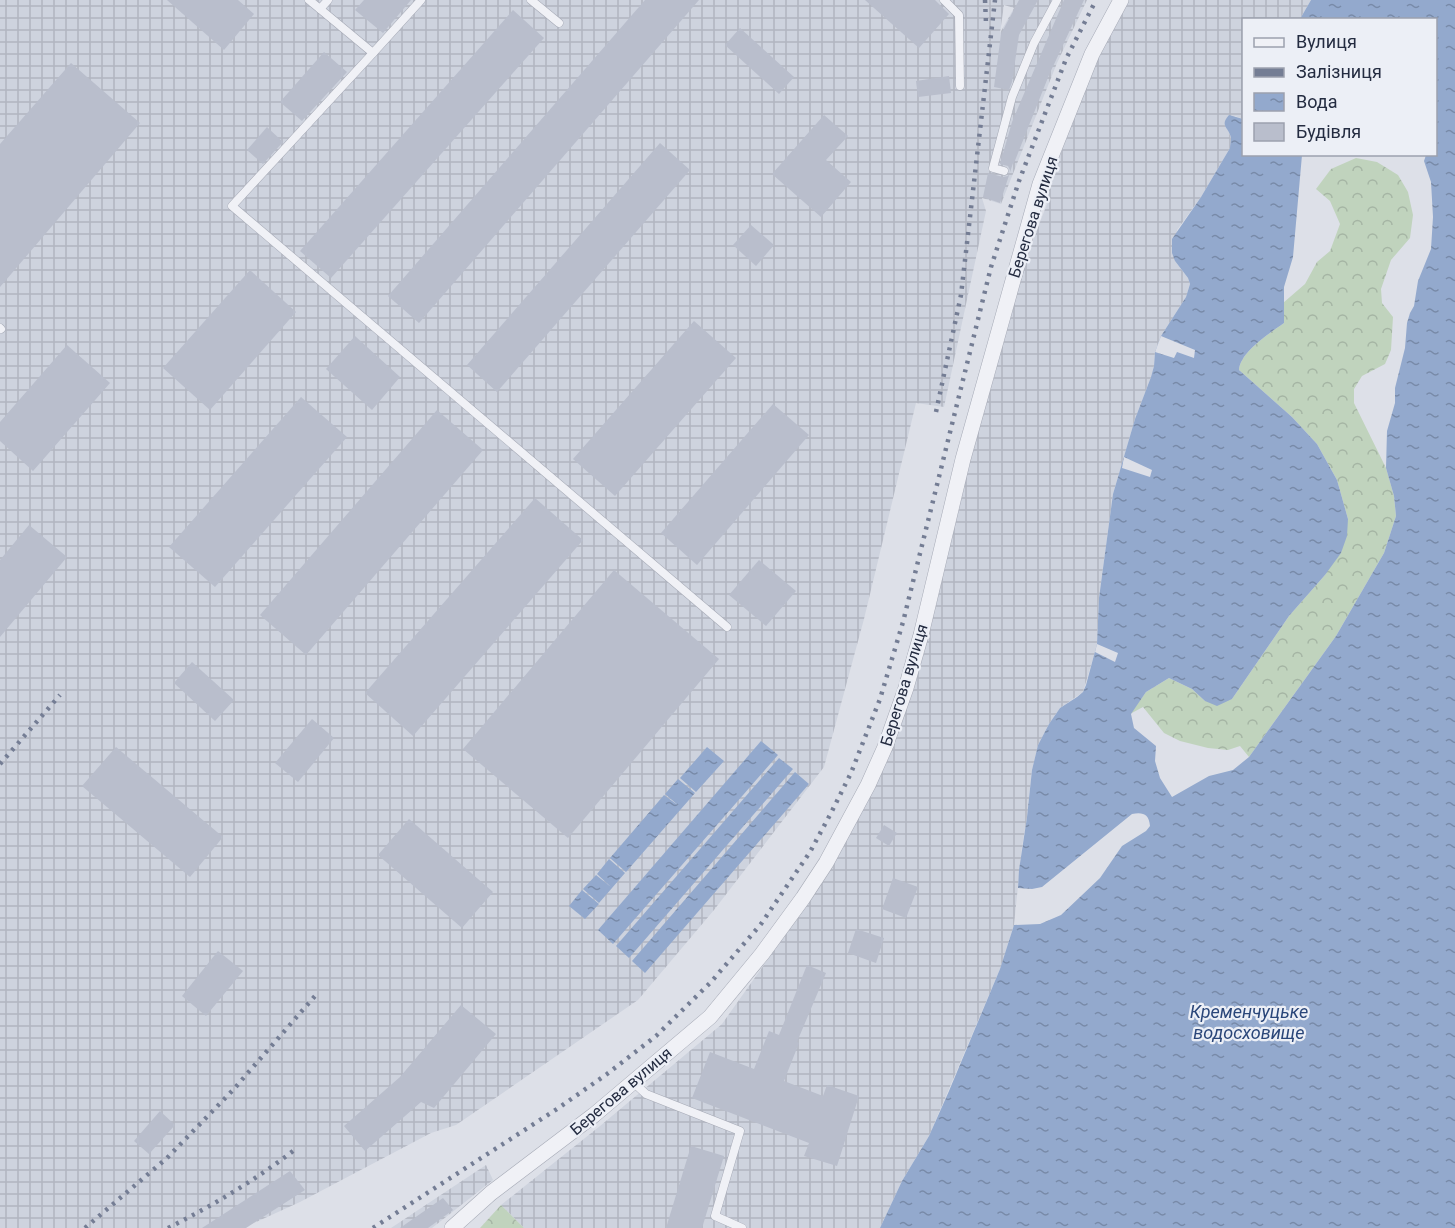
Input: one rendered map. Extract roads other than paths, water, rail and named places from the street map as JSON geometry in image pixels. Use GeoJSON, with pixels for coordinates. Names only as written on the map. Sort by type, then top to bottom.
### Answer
{"type":"FeatureCollection","features":[{"type":"Feature","properties":{"kind":"street","name":"Берегова вулиця"},"geometry":{"type":"LineString","coordinates":[[452,1228],[491,1193],[594,1115],[710,1017],[762,954],[826,863],[868,785],[885,747],[906,688],[963,459],[1040,184],[1092,54],[1121,0]]}},
{"type":"Feature","properties":{"kind":"lane"},"geometry":{"type":"LineString","coordinates":[[309,0],[373,53]]}},
{"type":"Feature","properties":{"kind":"lane"},"geometry":{"type":"LineString","coordinates":[[320,9],[328,0]]}},
{"type":"Feature","properties":{"kind":"lane"},"geometry":{"type":"LineString","coordinates":[[421,0],[232,206],[727,627]]}},
{"type":"Feature","properties":{"kind":"lane"},"geometry":{"type":"LineString","coordinates":[[531,0],[559,23]]}},
{"type":"Feature","properties":{"kind":"lane"},"geometry":{"type":"LineString","coordinates":[[944,0],[959,15],[960,86]]}},
{"type":"Feature","properties":{"kind":"lane"},"geometry":{"type":"LineString","coordinates":[[1004,171],[993,168],[1012,97],[1034,42],[1057,0]]}},
{"type":"Feature","properties":{"kind":"lane"},"geometry":{"type":"LineString","coordinates":[[633,1082],[646,1094],[740,1131],[715,1216],[742,1228]]}},
{"type":"Feature","properties":{"kind":"water","name":"Кременчуцьке водосховище"},"geometry":{"type":"Polygon","coordinates":[[[1311,0],[1455,0],[1455,1228],[880,1228],[902,1181],[929,1136],[949,1091],[1000,969],[1014,925],[1040,924],[1061,915],[1100,878],[1122,846],[1150,826],[1145,815],[1132,814],[1042,887],[1018,888],[1032,770],[1038,745],[1060,708],[1083,692],[1086,685],[1097,644],[1099,598],[1113,494],[1135,419],[1151,377],[1155,352],[1161,336],[1186,297],[1190,284],[1175,261],[1172,253],[1172,239],[1201,197],[1230,148],[1231,138],[1225,124],[1229,115],[1242,119],[1242,156],[1302,156],[1293,257],[1284,287],[1284,323],[1244,356],[1239,370],[1292,417],[1317,444],[1337,480],[1348,519],[1347,536],[1341,553],[1289,616],[1232,699],[1217,706],[1205,701],[1192,689],[1169,678],[1146,692],[1131,714],[1134,728],[1156,746],[1155,761],[1160,778],[1172,797],[1209,776],[1233,770],[1249,757],[1336,636],[1384,553],[1396,516],[1394,496],[1386,468],[1387,431],[1395,403],[1395,388],[1405,348],[1407,323],[1414,306],[1418,281],[1431,249],[1433,217],[1431,182],[1424,161],[1426,156],[1437,156],[1437,18],[1301,18],[1311,0]]]}},
{"type":"Feature","properties":{"kind":"water"},"geometry":{"type":"Polygon","coordinates":[[[761,741],[778,755],[613,944],[598,930],[761,741]]]}},
{"type":"Feature","properties":{"kind":"water"},"geometry":{"type":"Polygon","coordinates":[[[707,747],[724,761],[696,792],[680,778],[707,747]]]}},
{"type":"Feature","properties":{"kind":"water"},"geometry":{"type":"Polygon","coordinates":[[[779,758],[793,769],[629,958],[616,946],[779,758]]]}},
{"type":"Feature","properties":{"kind":"water"},"geometry":{"type":"Polygon","coordinates":[[[795,772],[809,784],[645,973],[632,961],[795,772]]]}},
{"type":"Feature","properties":{"kind":"water"},"geometry":{"type":"Polygon","coordinates":[[[678,779],[695,793],[626,872],[610,858],[664,795],[679,806],[665,794],[678,779]]]}},
{"type":"Feature","properties":{"kind":"water"},"geometry":{"type":"Polygon","coordinates":[[[609,859],[625,873],[599,903],[583,889],[596,875],[611,887],[597,874],[609,859]]]}},
{"type":"Feature","properties":{"kind":"water"},"geometry":{"type":"Polygon","coordinates":[[[582,890],[599,904],[585,919],[569,906],[582,890]]]}},
{"type":"Feature","properties":{"kind":"railway"},"geometry":{"type":"LineString","coordinates":[[985,0],[986,23]]}},
{"type":"Feature","properties":{"kind":"railway"},"geometry":{"type":"LineString","coordinates":[[936,412],[961,295],[995,0]]}},
{"type":"Feature","properties":{"kind":"railway"},"geometry":{"type":"LineString","coordinates":[[373,1228],[557,1109],[656,1036],[711,982],[761,924],[810,852],[851,773],[880,699],[903,622],[991,267],[1019,181],[1066,59],[1096,0]]}},
{"type":"Feature","properties":{"kind":"railway"},"geometry":{"type":"LineString","coordinates":[[0,764],[60,695]]}},
{"type":"Feature","properties":{"kind":"railway"},"geometry":{"type":"LineString","coordinates":[[85,1228],[167,1158],[233,1090],[315,996]]}},
{"type":"Feature","properties":{"kind":"railway"},"geometry":{"type":"LineString","coordinates":[[168,1228],[235,1191],[297,1148]]}}]}
